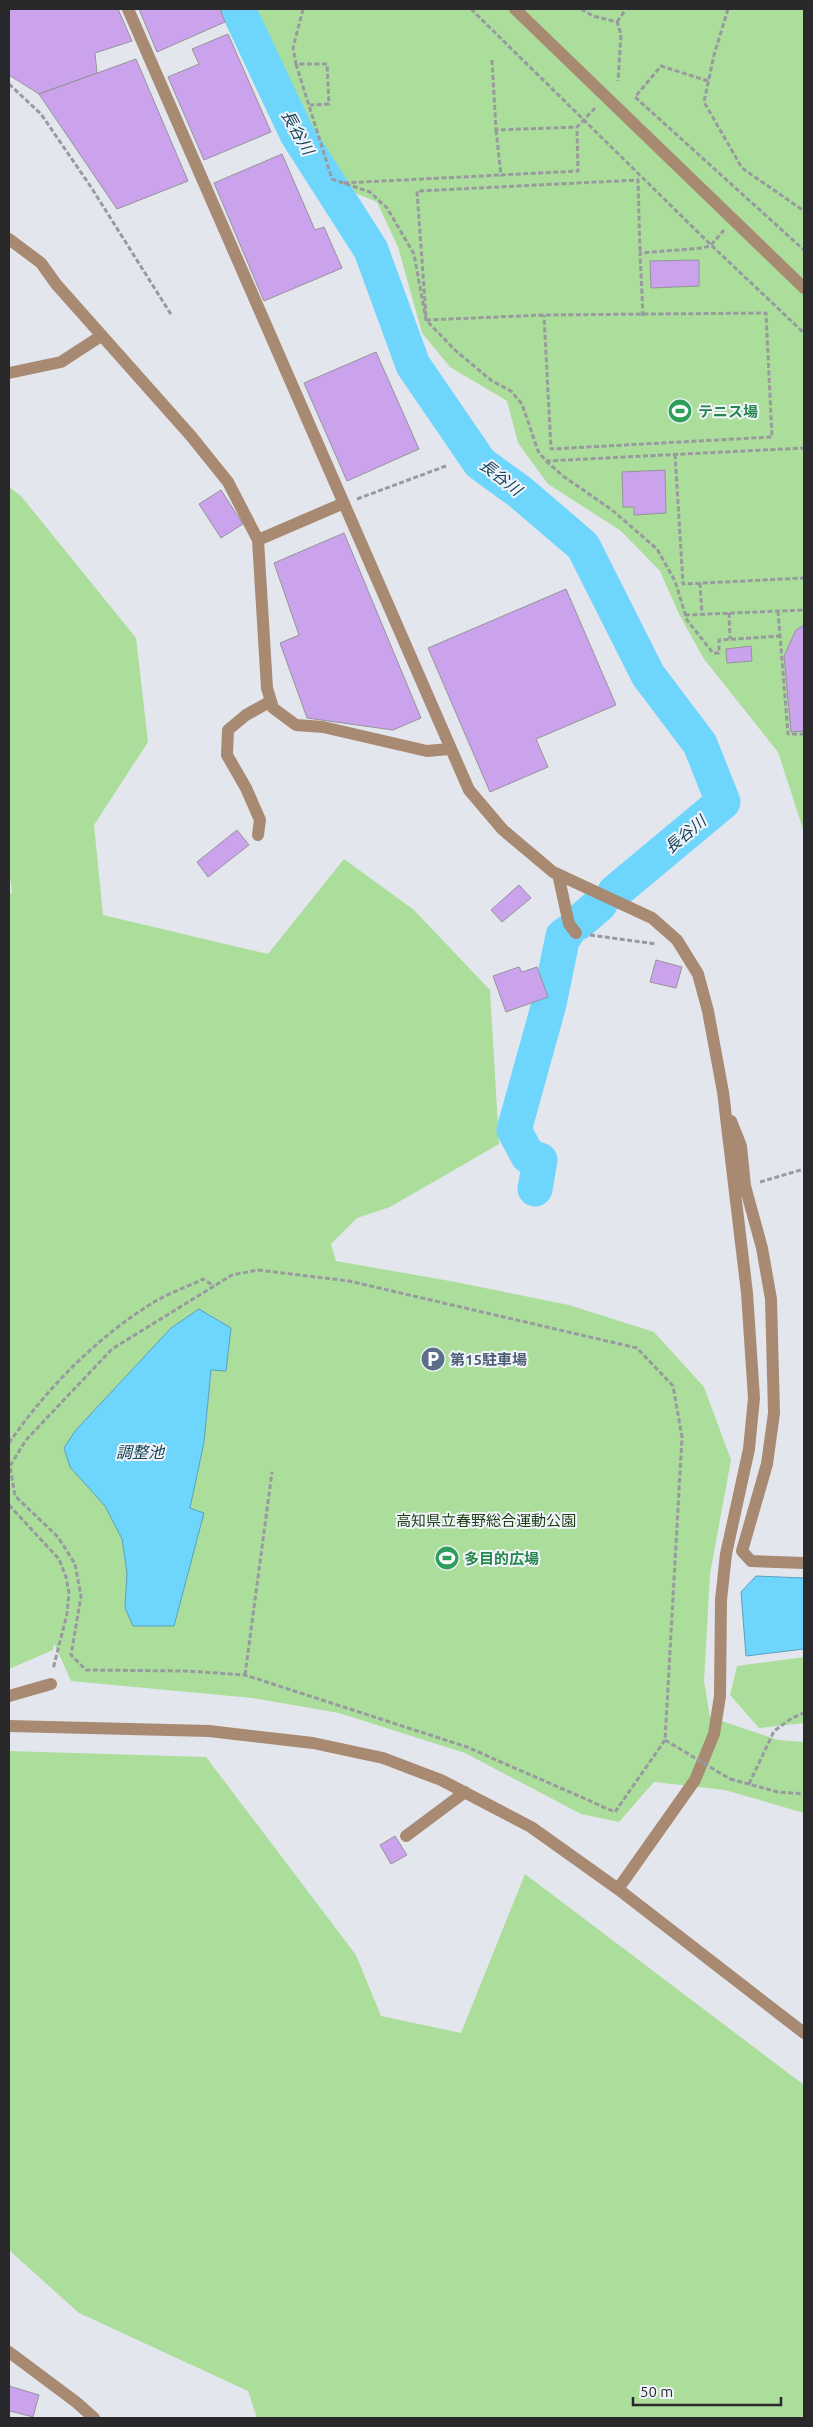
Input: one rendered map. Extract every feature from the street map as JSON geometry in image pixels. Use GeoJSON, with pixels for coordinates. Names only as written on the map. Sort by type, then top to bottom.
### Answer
{"type":"FeatureCollection","features":[{"type":"Feature","properties":{"kind":"street"},"geometry":{"type":"LineString","coordinates":[[128,9],[344,503],[449,749],[469,790],[503,830],[558,874],[652,918],[677,940],[698,974],[706,1002],[725,1105],[747,1293],[754,1398],[749,1449],[726,1554],[721,1600],[720,1696],[714,1734],[695,1780],[618,1889]]}},
{"type":"Feature","properties":{"kind":"street"},"geometry":{"type":"LineString","coordinates":[[515,9],[606,98],[734,218],[804,288]]}},
{"type":"Feature","properties":{"kind":"street"},"geometry":{"type":"LineString","coordinates":[[9,239],[41,263],[56,284],[101,336],[192,436],[228,482],[258,540],[267,688],[273,708],[296,725],[323,727],[427,751],[449,749]]}},
{"type":"Feature","properties":{"kind":"street"},"geometry":{"type":"LineString","coordinates":[[9,373],[61,362],[101,336]]}},
{"type":"Feature","properties":{"kind":"street"},"geometry":{"type":"LineString","coordinates":[[258,540],[344,503]]}},
{"type":"Feature","properties":{"kind":"street"},"geometry":{"type":"LineString","coordinates":[[258,835],[260,820],[246,788],[227,755],[228,730],[246,715],[271,701]]}},
{"type":"Feature","properties":{"kind":"street"},"geometry":{"type":"LineString","coordinates":[[558,874],[569,924],[576,933]]}},
{"type":"Feature","properties":{"kind":"street"},"geometry":{"type":"LineString","coordinates":[[725,1105],[741,1146],[745,1186],[762,1248],[771,1298],[774,1413],[767,1464],[742,1551],[751,1561],[804,1563]]}},
{"type":"Feature","properties":{"kind":"street"},"geometry":{"type":"LineString","coordinates":[[9,1696],[51,1684]]}},
{"type":"Feature","properties":{"kind":"street"},"geometry":{"type":"LineString","coordinates":[[9,1726],[209,1731],[313,1743],[382,1758],[442,1780],[531,1827],[618,1889],[804,2033]]}},
{"type":"Feature","properties":{"kind":"street"},"geometry":{"type":"LineString","coordinates":[[406,1836],[465,1792]]}},
{"type":"Feature","properties":{"kind":"street"},"geometry":{"type":"LineString","coordinates":[[9,2352],[76,2402],[94,2418]]}},
{"type":"Feature","properties":{"kind":"path"},"geometry":{"type":"LineString","coordinates":[[304,9],[294,48],[296,64],[332,179],[370,192],[392,215],[414,254],[426,320],[456,351],[492,381],[511,391],[522,404],[538,451],[546,461],[563,476],[612,510],[657,549],[675,581],[687,620],[713,653],[719,653],[719,640],[780,636]]}},
{"type":"Feature","properties":{"kind":"path"},"geometry":{"type":"LineString","coordinates":[[471,9],[711,245],[804,333]]}},
{"type":"Feature","properties":{"kind":"path"},"geometry":{"type":"LineString","coordinates":[[581,9],[593,16],[617,22]]}},
{"type":"Feature","properties":{"kind":"path"},"geometry":{"type":"LineString","coordinates":[[617,22],[626,9]]}},
{"type":"Feature","properties":{"kind":"path"},"geometry":{"type":"LineString","coordinates":[[728,9],[714,55],[704,102],[742,168],[804,211]]}},
{"type":"Feature","properties":{"kind":"path"},"geometry":{"type":"LineString","coordinates":[[617,22],[621,34],[618,81]]}},
{"type":"Feature","properties":{"kind":"path"},"geometry":{"type":"LineString","coordinates":[[492,60],[501,175]]}},
{"type":"Feature","properties":{"kind":"path"},"geometry":{"type":"LineString","coordinates":[[296,64],[327,64],[329,104],[310,106]]}},
{"type":"Feature","properties":{"kind":"path"},"geometry":{"type":"LineString","coordinates":[[708,81],[661,66],[635,97],[804,250]]}},
{"type":"Feature","properties":{"kind":"path"},"geometry":{"type":"LineString","coordinates":[[9,84],[41,114],[91,187],[172,316]]}},
{"type":"Feature","properties":{"kind":"path"},"geometry":{"type":"LineString","coordinates":[[341,183],[578,171],[577,127],[606,98]]}},
{"type":"Feature","properties":{"kind":"path"},"geometry":{"type":"LineString","coordinates":[[496,130],[577,127]]}},
{"type":"Feature","properties":{"kind":"path"},"geometry":{"type":"LineString","coordinates":[[426,320],[417,191],[638,180],[643,316]]}},
{"type":"Feature","properties":{"kind":"path"},"geometry":{"type":"LineString","coordinates":[[640,253],[703,248],[711,245],[734,218]]}},
{"type":"Feature","properties":{"kind":"path"},"geometry":{"type":"LineString","coordinates":[[426,320],[544,315],[643,316],[766,313],[772,437],[551,449],[544,315]]}},
{"type":"Feature","properties":{"kind":"path"},"geometry":{"type":"LineString","coordinates":[[546,461],[804,448]]}},
{"type":"Feature","properties":{"kind":"path"},"geometry":{"type":"LineString","coordinates":[[675,454],[683,584],[804,578]]}},
{"type":"Feature","properties":{"kind":"path"},"geometry":{"type":"LineString","coordinates":[[344,503],[446,466]]}},
{"type":"Feature","properties":{"kind":"path"},"geometry":{"type":"LineString","coordinates":[[700,583],[702,615]]}},
{"type":"Feature","properties":{"kind":"path"},"geometry":{"type":"LineString","coordinates":[[685,615],[804,610]]}},
{"type":"Feature","properties":{"kind":"path"},"geometry":{"type":"LineString","coordinates":[[778,611],[788,734],[804,734]]}},
{"type":"Feature","properties":{"kind":"path"},"geometry":{"type":"LineString","coordinates":[[729,613],[730,639]]}},
{"type":"Feature","properties":{"kind":"path"},"geometry":{"type":"LineString","coordinates":[[576,933],[682,947]]}},
{"type":"Feature","properties":{"kind":"path"},"geometry":{"type":"LineString","coordinates":[[745,1186],[804,1168]]}},
{"type":"Feature","properties":{"kind":"path"},"geometry":{"type":"LineString","coordinates":[[258,1270],[349,1281],[637,1348],[673,1386],[682,1437],[665,1740],[615,1812],[467,1747],[245,1675],[187,1671],[86,1670],[71,1655],[80,1596],[75,1564],[58,1537],[15,1496],[10,1466],[26,1440],[112,1349],[215,1286],[232,1275],[258,1270]]}},
{"type":"Feature","properties":{"kind":"path"},"geometry":{"type":"LineString","coordinates":[[9,1443],[24,1421],[59,1382],[105,1337],[155,1302],[203,1279],[215,1286]]}},
{"type":"Feature","properties":{"kind":"path"},"geometry":{"type":"LineString","coordinates":[[245,1675],[272,1472]]}},
{"type":"Feature","properties":{"kind":"path"},"geometry":{"type":"LineString","coordinates":[[9,1505],[51,1548],[59,1559],[66,1577],[69,1593],[67,1614],[53,1664],[51,1684]]}},
{"type":"Feature","properties":{"kind":"path"},"geometry":{"type":"LineString","coordinates":[[749,1784],[774,1731],[792,1718],[804,1713]]}},
{"type":"Feature","properties":{"kind":"path"},"geometry":{"type":"LineString","coordinates":[[665,1740],[730,1779],[778,1792],[804,1794]]}},
{"type":"Feature","properties":{"kind":"green space"},"geometry":{"type":"Polygon","coordinates":[[[250,9],[804,9],[804,832],[778,752],[704,659],[679,614],[660,571],[621,531],[548,484],[518,443],[507,401],[450,367],[422,333],[398,247],[377,202],[329,182],[250,9]]]}},
{"type":"Feature","properties":{"kind":"green space","name":"高知県立春野総合運動公園"},"geometry":{"type":"Polygon","coordinates":[[[9,487],[21,496],[136,638],[148,742],[94,825],[103,915],[268,954],[344,859],[414,910],[490,990],[499,1144],[390,1207],[357,1218],[331,1244],[336,1261],[450,1281],[569,1305],[654,1332],[704,1387],[731,1460],[710,1574],[704,1681],[710,1717],[778,1740],[804,1742],[804,1813],[725,1790],[654,1782],[619,1822],[581,1814],[465,1753],[339,1713],[252,1698],[71,1681],[54,1643],[53,1650],[9,1669],[9,895],[12,892],[9,870],[9,487]]]}},
{"type":"Feature","properties":{"kind":"green space"},"geometry":{"type":"Polygon","coordinates":[[[804,1657],[804,1723],[759,1728],[730,1695],[737,1666],[804,1657]]]}},
{"type":"Feature","properties":{"kind":"green space"},"geometry":{"type":"Polygon","coordinates":[[[9,1751],[206,1757],[356,1955],[381,2016],[461,2033],[525,1874],[804,2085],[804,2418],[257,2418],[248,2391],[79,2313],[9,2250],[9,1751]]]}},
{"type":"Feature","properties":{"kind":"water","name":"調整池"},"geometry":{"type":"Polygon","coordinates":[[[199,1309],[231,1328],[226,1371],[211,1370],[204,1442],[190,1508],[204,1513],[174,1626],[133,1626],[125,1608],[127,1573],[122,1539],[105,1506],[70,1467],[64,1448],[75,1431],[171,1328],[199,1309]]]}},
{"type":"Feature","properties":{"kind":"water"},"geometry":{"type":"Polygon","coordinates":[[[756,1576],[804,1578],[804,1649],[746,1656],[741,1592],[756,1576]]]}},
{"type":"Feature","properties":{"kind":"building"},"geometry":{"type":"Polygon","coordinates":[[[9,9],[118,9],[132,41],[95,53],[97,73],[39,94],[9,75],[9,9]]]}},
{"type":"Feature","properties":{"kind":"building"},"geometry":{"type":"Polygon","coordinates":[[[139,9],[220,9],[225,22],[157,52],[139,9]]]}},
{"type":"Feature","properties":{"kind":"building"},"geometry":{"type":"Polygon","coordinates":[[[228,34],[271,132],[204,160],[168,77],[199,64],[192,49],[228,34]]]}},
{"type":"Feature","properties":{"kind":"building"},"geometry":{"type":"Polygon","coordinates":[[[136,59],[188,181],[117,209],[39,94],[136,59]]]}},
{"type":"Feature","properties":{"kind":"building"},"geometry":{"type":"Polygon","coordinates":[[[282,154],[315,230],[324,227],[342,268],[264,301],[214,183],[282,154]]]}},
{"type":"Feature","properties":{"kind":"building"},"geometry":{"type":"Polygon","coordinates":[[[699,260],[699,286],[651,288],[650,261],[699,260]]]}},
{"type":"Feature","properties":{"kind":"building"},"geometry":{"type":"Polygon","coordinates":[[[376,352],[419,449],[347,481],[304,383],[376,352]]]}},
{"type":"Feature","properties":{"kind":"building"},"geometry":{"type":"Polygon","coordinates":[[[665,470],[666,513],[634,515],[634,507],[623,507],[622,472],[665,470]]]}},
{"type":"Feature","properties":{"kind":"building"},"geometry":{"type":"Polygon","coordinates":[[[221,490],[243,524],[221,538],[199,504],[221,490]]]}},
{"type":"Feature","properties":{"kind":"building"},"geometry":{"type":"Polygon","coordinates":[[[344,533],[421,718],[393,730],[307,718],[280,643],[299,635],[274,563],[344,533]]]}},
{"type":"Feature","properties":{"kind":"building"},"geometry":{"type":"Polygon","coordinates":[[[566,589],[616,705],[536,739],[548,767],[490,792],[428,648],[566,589]]]}},
{"type":"Feature","properties":{"kind":"building"},"geometry":{"type":"Polygon","coordinates":[[[804,625],[804,731],[791,732],[784,656],[796,630],[804,625]]]}},
{"type":"Feature","properties":{"kind":"building"},"geometry":{"type":"Polygon","coordinates":[[[751,646],[752,661],[727,663],[726,649],[751,646]]]}},
{"type":"Feature","properties":{"kind":"building"},"geometry":{"type":"Polygon","coordinates":[[[237,830],[249,845],[208,877],[197,862],[237,830]]]}},
{"type":"Feature","properties":{"kind":"building"},"geometry":{"type":"Polygon","coordinates":[[[519,885],[531,898],[502,922],[491,910],[519,885]]]}},
{"type":"Feature","properties":{"kind":"building"},"geometry":{"type":"Polygon","coordinates":[[[656,960],[682,967],[676,988],[650,982],[656,960]]]}},
{"type":"Feature","properties":{"kind":"building"},"geometry":{"type":"Polygon","coordinates":[[[519,967],[522,972],[537,967],[548,997],[506,1012],[493,976],[519,967]]]}},
{"type":"Feature","properties":{"kind":"building"},"geometry":{"type":"Polygon","coordinates":[[[395,1836],[407,1855],[391,1864],[380,1845],[395,1836]]]}},
{"type":"Feature","properties":{"kind":"building"},"geometry":{"type":"Polygon","coordinates":[[[9,2386],[39,2395],[33,2417],[10,2411],[9,2417],[9,2386]]]}},
{"type":"Feature","properties":{"kind":"waterway","name":"長谷川"},"geometry":{"type":"LineString","coordinates":[[238,9],[297,134],[371,250],[413,365],[480,463],[520,492],[583,546],[648,675],[700,744],[723,802],[615,892]]}},
{"type":"Feature","properties":{"kind":"waterway","name":"長谷川"},"geometry":{"type":"LineString","coordinates":[[578,923],[600,904]]}},
{"type":"Feature","properties":{"kind":"waterway","name":"長谷川"},"geometry":{"type":"LineString","coordinates":[[535,1189],[540,1160],[528,1156],[514,1130],[549,1004],[563,936],[567,933]]}},
{"type":"Feature","properties":{"kind":"place","name":"テニス場"},"geometry":{"type":"Point","coordinates":[680,411]}},
{"type":"Feature","properties":{"kind":"place","name":"第15駐車場"},"geometry":{"type":"Point","coordinates":[433,1359]}},
{"type":"Feature","properties":{"kind":"place","name":"多目的広場"},"geometry":{"type":"Point","coordinates":[447,1558]}}]}
